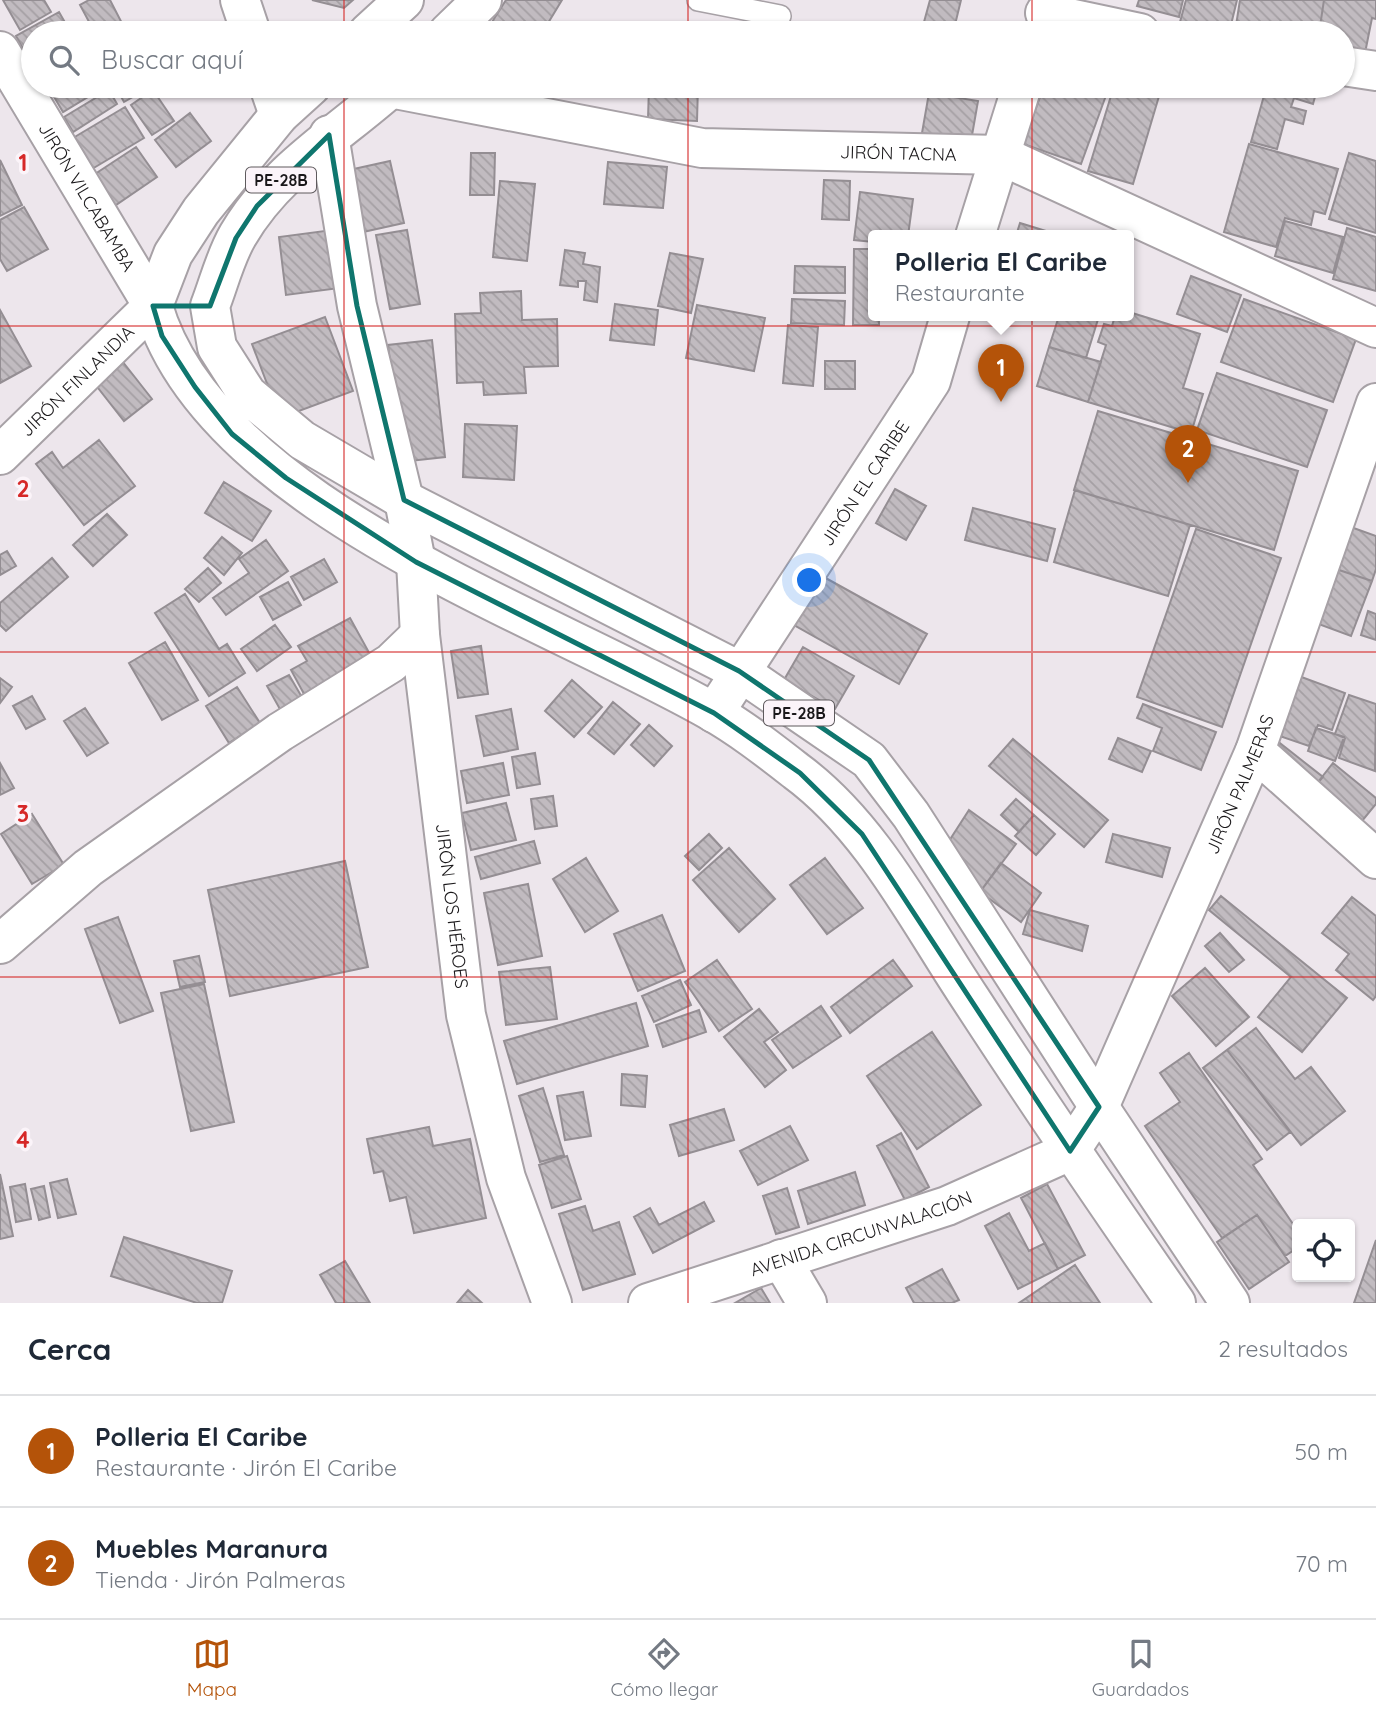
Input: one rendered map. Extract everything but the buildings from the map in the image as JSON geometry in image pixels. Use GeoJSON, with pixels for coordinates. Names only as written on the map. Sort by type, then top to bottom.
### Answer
{"type":"FeatureCollection","features":[{"type":"Feature","properties":{"kind":"main road"},"geometry":{"type":"LineString","coordinates":[[240,0],[247,21]]}},
{"type":"Feature","properties":{"kind":"main road"},"geometry":{"type":"LineString","coordinates":[[381,21],[404,0]]}},
{"type":"Feature","properties":{"kind":"main road"},"geometry":{"type":"LineString","coordinates":[[460,21],[482,0]]}},
{"type":"Feature","properties":{"kind":"main road"},"geometry":{"type":"LineString","coordinates":[[1044,15],[1076,21]]}},
{"type":"Feature","properties":{"kind":"main road","name":"JIRÓN VILCABAMBA"},"geometry":{"type":"LineString","coordinates":[[0,51],[21,86]]}},
{"type":"Feature","properties":{"kind":"main road"},"geometry":{"type":"LineString","coordinates":[[1355,68],[1376,71]]}},
{"type":"Feature","properties":{"kind":"main road","name":"JIRÓN VILCABAMBA"},"geometry":{"type":"LineString","coordinates":[[28,98],[153,306]]}},
{"type":"Feature","properties":{"kind":"main road","name":"PE-28B"},"geometry":{"type":"LineString","coordinates":[[377,98],[329,135],[257,206],[236,238],[210,306],[218,347],[247,394],[302,440],[404,500],[739,671],[869,760],[911,815],[1099,1107],[1230,1303]]}},
{"type":"Feature","properties":{"kind":"main road","name":"JIRÓN TACNA"},"geometry":{"type":"LineString","coordinates":[[447,98],[702,148],[999,155],[1376,328]]}},
{"type":"Feature","properties":{"kind":"main road"},"geometry":{"type":"LineString","coordinates":[[977,230],[1018,98]]}},
{"type":"Feature","properties":{"kind":"main road","name":"PE-28B"},"geometry":{"type":"LineString","coordinates":[[274,100],[173,254],[153,306],[162,336],[195,387],[232,434],[286,478],[416,562],[714,713],[800,773],[862,834],[1070,1151],[1176,1303]]}},
{"type":"Feature","properties":{"kind":"main road","name":"JIRÓN LOS HÉROES"},"geometry":{"type":"LineString","coordinates":[[329,135],[357,306],[404,500],[416,562],[420,635],[466,1015],[506,1178],[552,1303]]}},
{"type":"Feature","properties":{"kind":"main road"},"geometry":{"type":"LineString","coordinates":[[153,306],[210,306]]}},
{"type":"Feature","properties":{"kind":"main road","name":"JIRÓN FINLANDIA"},"geometry":{"type":"LineString","coordinates":[[0,455],[153,306]]}},
{"type":"Feature","properties":{"kind":"main road","name":"JIRÓN EL CARIBE"},"geometry":{"type":"LineString","coordinates":[[714,713],[930,381],[948,321]]}},
{"type":"Feature","properties":{"kind":"main road","name":"JIRÓN PALMERAS"},"geometry":{"type":"LineString","coordinates":[[1070,1151],[1099,1107],[1255,751],[1376,402]]}},
{"type":"Feature","properties":{"kind":"main road"},"geometry":{"type":"LineString","coordinates":[[0,944],[88,868],[280,732],[391,663],[420,635]]}},
{"type":"Feature","properties":{"kind":"main road"},"geometry":{"type":"LineString","coordinates":[[1255,751],[1376,859]]}},
{"type":"Feature","properties":{"kind":"main road","name":"AVENIDA CIRCUNVALACIÓN"},"geometry":{"type":"LineString","coordinates":[[648,1303],[947,1206],[1070,1151]]}},
{"type":"Feature","properties":{"kind":"main road"},"geometry":{"type":"LineString","coordinates":[[782,1259],[807,1303]]}},
{"type":"Feature","properties":{"kind":"lane"},"geometry":{"type":"LineString","coordinates":[[698,0],[780,16]]}},
{"type":"Feature","properties":{"kind":"highlighted area"},"geometry":{"type":"Polygon","coordinates":[[[329,135],[357,306],[404,500],[739,671],[869,760],[1099,1107],[1070,1151],[862,834],[800,773],[714,713],[416,562],[286,478],[232,434],[195,387],[162,336],[153,306],[210,306],[236,238],[257,206],[329,135]]]}},
{"type":"Feature","properties":{"kind":"place","name":"Polleria El Caribe"},"geometry":{"type":"Point","coordinates":[1001,402]}},
{"type":"Feature","properties":{"kind":"place","name":"Muebles Maranura"},"geometry":{"type":"Point","coordinates":[1188,483]}}]}
